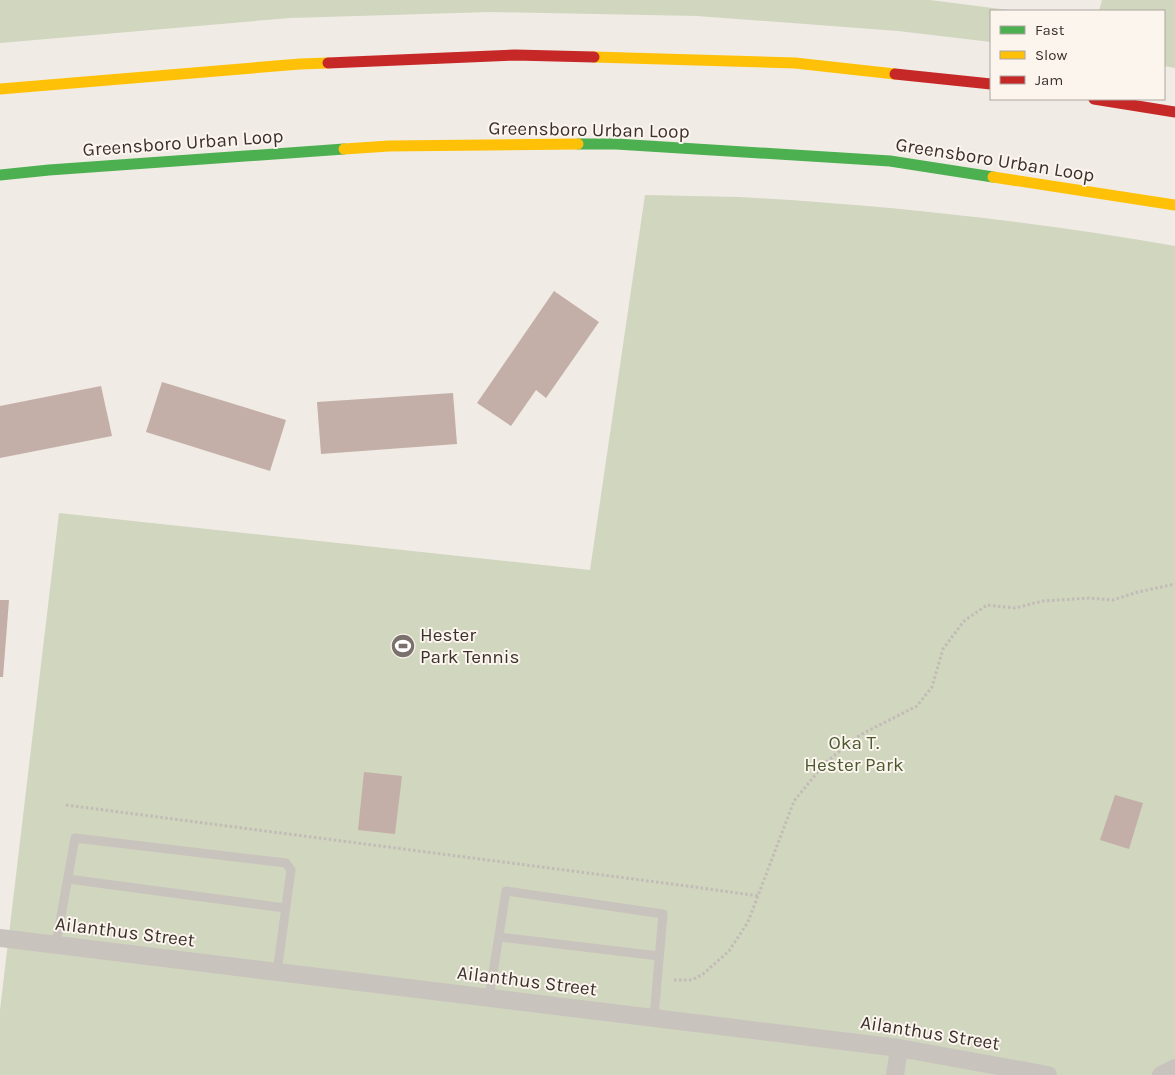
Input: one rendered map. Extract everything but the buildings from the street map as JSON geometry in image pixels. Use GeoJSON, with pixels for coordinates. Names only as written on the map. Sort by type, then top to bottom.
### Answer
{"type":"FeatureCollection","features":[{"type":"Feature","properties":{"kind":"highway"},"geometry":{"type":"LineString","coordinates":[[0,89],[300,64],[515,55],[795,63],[990,84]]}},
{"type":"Feature","properties":{"kind":"highway"},"geometry":{"type":"LineString","coordinates":[[1100,100],[1175,112]]}},
{"type":"Feature","properties":{"kind":"highway","name":"Greensboro Urban Loop"},"geometry":{"type":"LineString","coordinates":[[0,175],[58,169],[390,146],[616,144],[890,161],[1175,206]]}},
{"type":"Feature","properties":{"kind":"street","name":"Ailanthus Street"},"geometry":{"type":"LineString","coordinates":[[0,938],[900,1048],[1048,1075]]}},
{"type":"Feature","properties":{"kind":"street"},"geometry":{"type":"LineString","coordinates":[[895,1075],[900,1048]]}},
{"type":"Feature","properties":{"kind":"street"},"geometry":{"type":"LineString","coordinates":[[1161,1075],[1175,1068]]}},
{"type":"Feature","properties":{"kind":"lane"},"geometry":{"type":"LineString","coordinates":[[56,944],[75,838],[286,863],[291,870],[277,972]]}},
{"type":"Feature","properties":{"kind":"lane"},"geometry":{"type":"LineString","coordinates":[[68,879],[286,908]]}},
{"type":"Feature","properties":{"kind":"lane"},"geometry":{"type":"LineString","coordinates":[[489,998],[506,891],[663,914],[654,1018]]}},
{"type":"Feature","properties":{"kind":"lane"},"geometry":{"type":"LineString","coordinates":[[499,937],[659,956]]}},
{"type":"Feature","properties":{"kind":"path"},"geometry":{"type":"LineString","coordinates":[[674,980],[692,980],[703,974],[729,951],[748,922],[794,800],[825,763],[860,735],[917,706],[932,687],[943,649],[964,621],[987,605],[1015,608],[1043,601],[1089,598],[1113,600],[1175,584]]}},
{"type":"Feature","properties":{"kind":"path"},"geometry":{"type":"LineString","coordinates":[[66,805],[759,896]]}},
{"type":"Feature","properties":{"kind":"green space"},"geometry":{"type":"Polygon","coordinates":[[[0,0],[930,0],[1008,10],[990,10],[990,42],[898,31],[697,16],[490,12],[290,18],[0,43],[0,0]]]}},
{"type":"Feature","properties":{"kind":"green space"},"geometry":{"type":"Polygon","coordinates":[[[1102,0],[1175,0],[1175,68],[1165,66],[1165,10],[1099,10],[1102,0]]]}},
{"type":"Feature","properties":{"kind":"green space","name":"Oka T. Hester Park"},"geometry":{"type":"Polygon","coordinates":[[[645,195],[739,197],[903,209],[1067,229],[1175,246],[1175,1075],[0,1075],[0,1010],[59,513],[590,570],[645,195]]]}},
{"type":"Feature","properties":{"kind":"traffic: fast"},"geometry":{"type":"LineString","coordinates":[[578,144],[616,144],[890,161],[993,177]]}},
{"type":"Feature","properties":{"kind":"traffic: fast"},"geometry":{"type":"LineString","coordinates":[[0,175],[344,149]]}},
{"type":"Feature","properties":{"kind":"traffic: slow"},"geometry":{"type":"LineString","coordinates":[[594,57],[795,63],[895,74]]}},
{"type":"Feature","properties":{"kind":"traffic: slow"},"geometry":{"type":"LineString","coordinates":[[0,89],[328,63]]}},
{"type":"Feature","properties":{"kind":"traffic: slow"},"geometry":{"type":"LineString","coordinates":[[344,149],[389,146],[578,144]]}},
{"type":"Feature","properties":{"kind":"traffic: slow"},"geometry":{"type":"LineString","coordinates":[[993,177],[1175,205]]}},
{"type":"Feature","properties":{"kind":"traffic: jam"},"geometry":{"type":"LineString","coordinates":[[328,63],[515,55],[594,57]]}},
{"type":"Feature","properties":{"kind":"traffic: jam"},"geometry":{"type":"LineString","coordinates":[[895,74],[990,84]]}},
{"type":"Feature","properties":{"kind":"traffic: jam"},"geometry":{"type":"LineString","coordinates":[[1100,100],[1175,112]]}},
{"type":"Feature","properties":{"kind":"place","name":"Hester Park Tennis"},"geometry":{"type":"Point","coordinates":[403,646]}}]}
